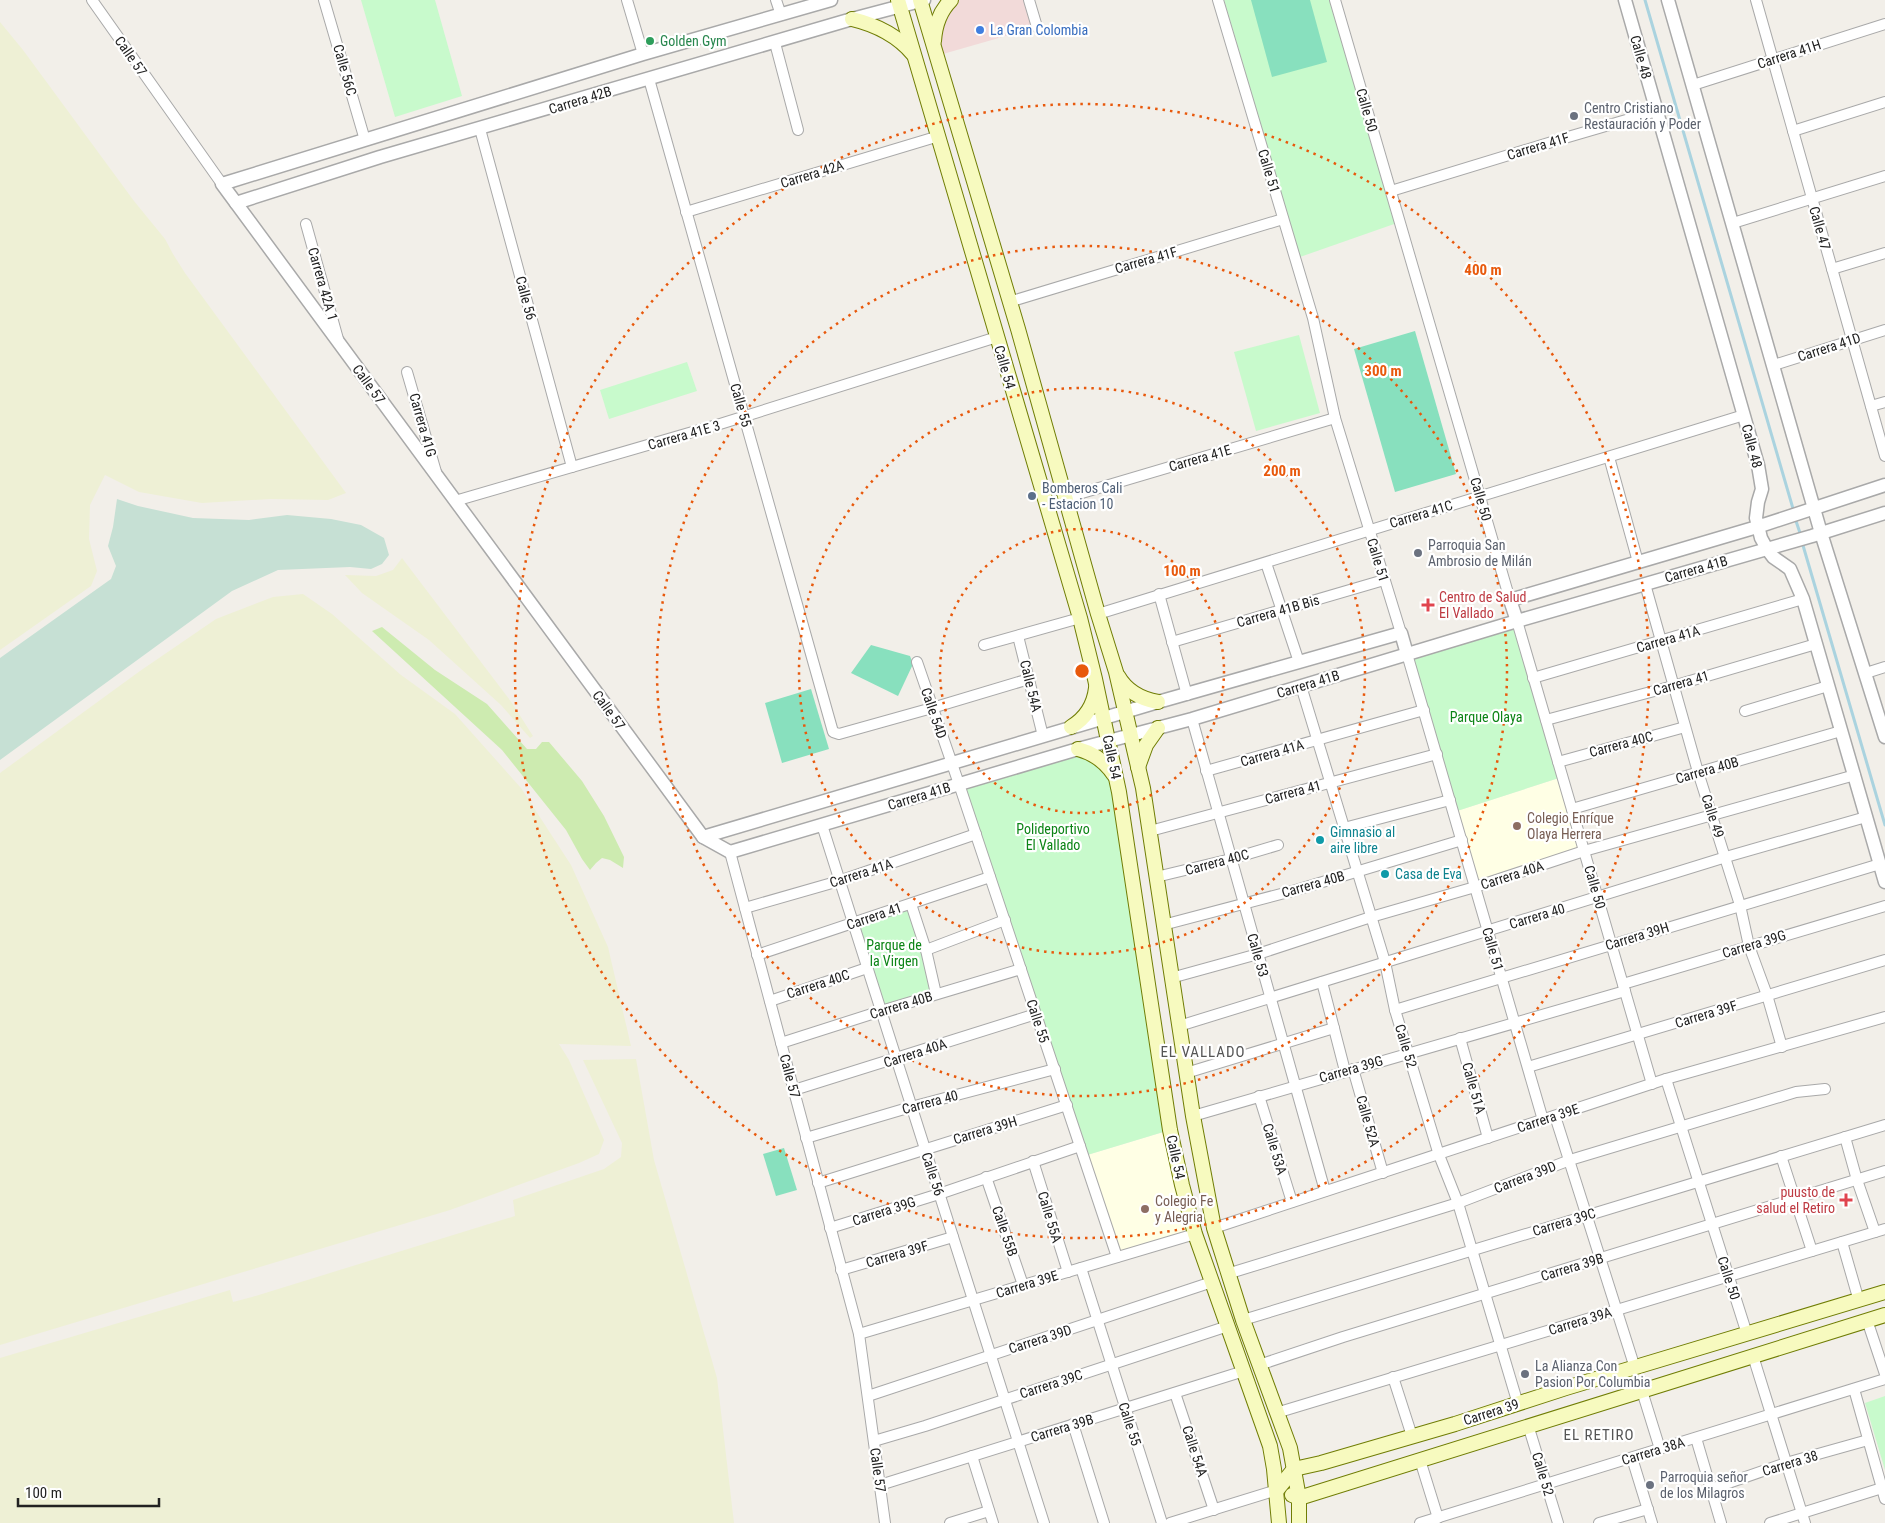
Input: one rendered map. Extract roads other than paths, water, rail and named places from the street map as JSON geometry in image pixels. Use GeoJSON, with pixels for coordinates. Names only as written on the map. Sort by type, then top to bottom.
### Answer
{"type":"FeatureCollection","features":[{"type":"Feature","properties":{"kind":"main road","name":"Calle 54"},"geometry":{"type":"LineString","coordinates":[[922,0],[936,56],[1010,302],[1116,672],[1143,788],[1162,924],[1186,1073],[1214,1228],[1242,1320],[1290,1448],[1299,1498],[1300,1523]]}},
{"type":"Feature","properties":{"kind":"main road"},"geometry":{"type":"LineString","coordinates":[[936,56],[934,34],[942,12],[951,0]]}},
{"type":"Feature","properties":{"kind":"main road","name":"Calle 54"},"geometry":{"type":"LineString","coordinates":[[899,3],[1080,618],[1118,785],[1170,1130],[1182,1185],[1195,1234],[1270,1446],[1277,1490],[1279,1523]]}},
{"type":"Feature","properties":{"kind":"main road"},"geometry":{"type":"LineString","coordinates":[[852,19],[877,26],[888,32],[916,58]]}},
{"type":"Feature","properties":{"kind":"main road"},"geometry":{"type":"LineString","coordinates":[[1116,672],[1126,688],[1134,694],[1141,698],[1158,702]]}},
{"type":"Feature","properties":{"kind":"main road"},"geometry":{"type":"LineString","coordinates":[[1071,727],[1079,722],[1090,709],[1095,694],[1095,679]]}},
{"type":"Feature","properties":{"kind":"main road"},"geometry":{"type":"LineString","coordinates":[[1138,768],[1146,745],[1158,728]]}},
{"type":"Feature","properties":{"kind":"main road"},"geometry":{"type":"LineString","coordinates":[[1078,749],[1096,756],[1111,770],[1118,785],[1130,782],[1137,783],[1143,788]]}},
{"type":"Feature","properties":{"kind":"main road","name":"Carrera 39"},"geometry":{"type":"LineString","coordinates":[[1294,1469],[1455,1424],[1885,1292]]}},
{"type":"Feature","properties":{"kind":"main road","name":"Carrera 39"},"geometry":{"type":"LineString","coordinates":[[1299,1498],[1885,1315]]}},
{"type":"Feature","properties":{"kind":"main road"},"geometry":{"type":"LineString","coordinates":[[1694,1350],[1688,1355],[1686,1363],[1689,1370],[1693,1373],[1701,1373]]}},
{"type":"Feature","properties":{"kind":"main road"},"geometry":{"type":"LineString","coordinates":[[1663,1360],[1672,1364],[1675,1372],[1666,1383]]}},
{"type":"Feature","properties":{"kind":"main road"},"geometry":{"type":"LineString","coordinates":[[1493,1411],[1487,1416],[1486,1426],[1490,1433],[1497,1436]]}},
{"type":"Feature","properties":{"kind":"main road"},"geometry":{"type":"LineString","coordinates":[[1455,1424],[1462,1424],[1469,1432],[1467,1442],[1461,1446]]}},
{"type":"Feature","properties":{"kind":"main road"},"geometry":{"type":"LineString","coordinates":[[1290,1448],[1302,1461],[1310,1464],[1321,1463]]}},
{"type":"Feature","properties":{"kind":"main road"},"geometry":{"type":"LineString","coordinates":[[1294,1469],[1277,1490],[1299,1498]]}},
{"type":"Feature","properties":{"kind":"main road"},"geometry":{"type":"LineString","coordinates":[[1300,1523],[1302,1509],[1307,1501],[1322,1491]]}},
{"type":"Feature","properties":{"kind":"street","name":"Calle 57"},"geometry":{"type":"LineString","coordinates":[[92,0],[222,184],[703,836],[730,852],[859,1334],[885,1523]]}},
{"type":"Feature","properties":{"kind":"street","name":"Calle 56C"},"geometry":{"type":"LineString","coordinates":[[324,0],[365,140]]}},
{"type":"Feature","properties":{"kind":"street"},"geometry":{"type":"LineString","coordinates":[[627,0],[643,54]]}},
{"type":"Feature","properties":{"kind":"street"},"geometry":{"type":"LineString","coordinates":[[776,0],[780,15]]}},
{"type":"Feature","properties":{"kind":"street","name":"Carrera 42B"},"geometry":{"type":"LineString","coordinates":[[222,184],[643,54],[831,0]]}},
{"type":"Feature","properties":{"kind":"street","name":"Carrera 42B"},"geometry":{"type":"LineString","coordinates":[[236,202],[380,157],[775,43],[899,3],[922,0]]}},
{"type":"Feature","properties":{"kind":"street"},"geometry":{"type":"LineString","coordinates":[[1029,0],[1037,27]]}},
{"type":"Feature","properties":{"kind":"street","name":"Calle 51"},"geometry":{"type":"LineString","coordinates":[[1218,0],[1313,318],[1335,418],[1424,710],[1543,1120]]}},
{"type":"Feature","properties":{"kind":"street","name":"Calle 50"},"geometry":{"type":"LineString","coordinates":[[1335,0],[1652,1084]]}},
{"type":"Feature","properties":{"kind":"street","name":"Calle 48"},"geometry":{"type":"LineString","coordinates":[[1625,0],[1758,465],[1762,488],[1758,502],[1758,526],[1766,549],[1790,569],[1803,599],[1885,882]]}},
{"type":"Feature","properties":{"kind":"street"},"geometry":{"type":"LineString","coordinates":[[1668,0],[1774,365],[1817,535],[1866,673],[1885,737]]}},
{"type":"Feature","properties":{"kind":"street","name":"Calle 47"},"geometry":{"type":"LineString","coordinates":[[1756,0],[1885,456]]}},
{"type":"Feature","properties":{"kind":"street","name":"Carrera 41H"},"geometry":{"type":"LineString","coordinates":[[1693,85],[1885,24]]}},
{"type":"Feature","properties":{"kind":"street"},"geometry":{"type":"LineString","coordinates":[[775,43],[798,130]]}},
{"type":"Feature","properties":{"kind":"street","name":"Calle 55"},"geometry":{"type":"LineString","coordinates":[[649,79],[833,732],[839,734],[932,708]]}},
{"type":"Feature","properties":{"kind":"street"},"geometry":{"type":"LineString","coordinates":[[1793,131],[1885,102]]}},
{"type":"Feature","properties":{"kind":"street","name":"Carrera 41F"},"geometry":{"type":"LineString","coordinates":[[1391,191],[1568,136],[1657,111]]}},
{"type":"Feature","properties":{"kind":"street","name":"Calle 56"},"geometry":{"type":"LineString","coordinates":[[480,129],[572,467]]}},
{"type":"Feature","properties":{"kind":"street","name":"Carrera 42A"},"geometry":{"type":"LineString","coordinates":[[686,212],[939,136]]}},
{"type":"Feature","properties":{"kind":"street"},"geometry":{"type":"LineString","coordinates":[[1732,223],[1885,176]]}},
{"type":"Feature","properties":{"kind":"street","name":"Carrera 41F"},"geometry":{"type":"LineString","coordinates":[[1010,302],[1283,220]]}},
{"type":"Feature","properties":{"kind":"street","name":"Carrera 42A 1"},"geometry":{"type":"LineString","coordinates":[[306,224],[340,344]]}},
{"type":"Feature","properties":{"kind":"street"},"geometry":{"type":"LineString","coordinates":[[1832,269],[1885,253]]}},
{"type":"Feature","properties":{"kind":"street","name":"Carrera 41D"},"geometry":{"type":"LineString","coordinates":[[1774,365],[1885,330]]}},
{"type":"Feature","properties":{"kind":"street","name":"Carrera 41E 3"},"geometry":{"type":"LineString","coordinates":[[455,501],[744,417],[997,337]]}},
{"type":"Feature","properties":{"kind":"street","name":"Carrera 41G"},"geometry":{"type":"LineString","coordinates":[[407,372],[438,477]]}},
{"type":"Feature","properties":{"kind":"street"},"geometry":{"type":"LineString","coordinates":[[1871,406],[1885,402]]}},
{"type":"Feature","properties":{"kind":"street","name":"Carrera 41C"},"geometry":{"type":"LineString","coordinates":[[1098,614],[1744,416]]}},
{"type":"Feature","properties":{"kind":"street","name":"Carrera 41E"},"geometry":{"type":"LineString","coordinates":[[1065,498],[1335,418]]}},
{"type":"Feature","properties":{"kind":"street"},"geometry":{"type":"LineString","coordinates":[[1609,457],[1638,562]]}},
{"type":"Feature","properties":{"kind":"street","name":"Carrera 41B"},"geometry":{"type":"LineString","coordinates":[[1510,600],[1758,526],[1885,485]]}},
{"type":"Feature","properties":{"kind":"street","name":"Carrera 41B"},"geometry":{"type":"LineString","coordinates":[[730,852],[1078,749],[1192,719],[1517,621],[1817,535],[1885,513]]}},
{"type":"Feature","properties":{"kind":"street"},"geometry":{"type":"LineString","coordinates":[[1266,562],[1299,662]]}},
{"type":"Feature","properties":{"kind":"street","name":"Carrera 41B Bis"},"geometry":{"type":"LineString","coordinates":[[1172,642],[1384,580]]}},
{"type":"Feature","properties":{"kind":"street","name":"Calle 49"},"geometry":{"type":"LineString","coordinates":[[1645,584],[1698,772],[1740,905],[1749,946],[1767,995],[1782,1047]]}},
{"type":"Feature","properties":{"kind":"street"},"geometry":{"type":"LineString","coordinates":[[1159,594],[1186,695]]}},
{"type":"Feature","properties":{"kind":"street","name":"Carrera 41A"},"geometry":{"type":"LineString","coordinates":[[1533,678],[1803,599]]}},
{"type":"Feature","properties":{"kind":"street"},"geometry":{"type":"LineString","coordinates":[[984,645],[1080,618]]}},
{"type":"Feature","properties":{"kind":"street","name":"Carrera 41B"},"geometry":{"type":"LineString","coordinates":[[703,836],[1071,727],[1401,633]]}},
{"type":"Feature","properties":{"kind":"street","name":"Calle 54A"},"geometry":{"type":"LineString","coordinates":[[1018,636],[1043,736]]}},
{"type":"Feature","properties":{"kind":"street","name":"Carrera 41"},"geometry":{"type":"LineString","coordinates":[[1546,720],[1673,686],[1816,644]]}},
{"type":"Feature","properties":{"kind":"street","name":"Calle 54D"},"geometry":{"type":"LineString","coordinates":[[916,662],[960,784]]}},
{"type":"Feature","properties":{"kind":"street"},"geometry":{"type":"LineString","coordinates":[[1866,673],[1885,667]]}},
{"type":"Feature","properties":{"kind":"street"},"geometry":{"type":"LineString","coordinates":[[932,708],[1029,679]]}},
{"type":"Feature","properties":{"kind":"street","name":"Calle 52"},"geometry":{"type":"LineString","coordinates":[[1302,686],[1385,962],[1396,1010],[1439,1155],[1458,1203],[1518,1404]]}},
{"type":"Feature","properties":{"kind":"street"},"geometry":{"type":"LineString","coordinates":[[1745,711],[1828,686]]}},
{"type":"Feature","properties":{"kind":"street","name":"Carrera 41A"},"geometry":{"type":"LineString","coordinates":[[1206,771],[1424,710]]}},
{"type":"Feature","properties":{"kind":"street","name":"Calle 53"},"geometry":{"type":"LineString","coordinates":[[1192,719],[1325,1191]]}},
{"type":"Feature","properties":{"kind":"street","name":"Carrera 40C"},"geometry":{"type":"LineString","coordinates":[[1558,762],[1685,727]]}},
{"type":"Feature","properties":{"kind":"street","name":"Carrera 40B"},"geometry":{"type":"LineString","coordinates":[[1572,808],[1842,731]]}},
{"type":"Feature","properties":{"kind":"street","name":"Carrera 41"},"geometry":{"type":"LineString","coordinates":[[1150,831],[1437,754]]}},
{"type":"Feature","properties":{"kind":"street","name":"Carrera 40A"},"geometry":{"type":"LineString","coordinates":[[1172,978],[1258,954],[1584,851],[1854,775]]}},
{"type":"Feature","properties":{"kind":"street","name":"Calle 55"},"geometry":{"type":"LineString","coordinates":[[960,784],[1117,1257]]}},
{"type":"Feature","properties":{"kind":"street"},"geometry":{"type":"LineString","coordinates":[[1344,828],[1450,800]]}},
{"type":"Feature","properties":{"kind":"street","name":"Carrera 40"},"geometry":{"type":"LineString","coordinates":[[1179,1026],[1726,857],[1866,817]]}},
{"type":"Feature","properties":{"kind":"street","name":"Calle 56"},"geometry":{"type":"LineString","coordinates":[[822,825],[1044,1523]]}},
{"type":"Feature","properties":{"kind":"street","name":"Carrera 41A"},"geometry":{"type":"LineString","coordinates":[[745,908],[839,881],[976,834]]}},
{"type":"Feature","properties":{"kind":"street","name":"Carrera 40B"},"geometry":{"type":"LineString","coordinates":[[1162,924],[1358,872],[1462,840]]}},
{"type":"Feature","properties":{"kind":"street","name":"Carrera 40C"},"geometry":{"type":"LineString","coordinates":[[1156,877],[1278,846]]}},
{"type":"Feature","properties":{"kind":"street","name":"Carrera 39H"},"geometry":{"type":"LineString","coordinates":[[1396,1010],[1880,864]]}},
{"type":"Feature","properties":{"kind":"street","name":"Carrera 41"},"geometry":{"type":"LineString","coordinates":[[757,954],[853,924],[990,877]]}},
{"type":"Feature","properties":{"kind":"street"},"geometry":{"type":"LineString","coordinates":[[911,904],[926,950],[936,994]]}},
{"type":"Feature","properties":{"kind":"street","name":"Carrera 39G"},"geometry":{"type":"LineString","coordinates":[[1193,1116],[1514,1022],[1749,946],[1885,906]]}},
{"type":"Feature","properties":{"kind":"street"},"geometry":{"type":"LineString","coordinates":[[926,950],[1005,920]]}},
{"type":"Feature","properties":{"kind":"street","name":"Carrera 39F"},"geometry":{"type":"LineString","coordinates":[[1528,1067],[1885,960]]}},
{"type":"Feature","properties":{"kind":"street","name":"Carrera 40C"},"geometry":{"type":"LineString","coordinates":[[770,1001],[867,968]]}},
{"type":"Feature","properties":{"kind":"street","name":"Carrera 40B"},"geometry":{"type":"LineString","coordinates":[[781,1043],[1021,969]]}},
{"type":"Feature","properties":{"kind":"street","name":"Calle 52A"},"geometry":{"type":"LineString","coordinates":[[1322,982],[1334,1028],[1383,1172]]}},
{"type":"Feature","properties":{"kind":"street","name":"Carrera 40A"},"geometry":{"type":"LineString","coordinates":[[794,1090],[1036,1014]]}},
{"type":"Feature","properties":{"kind":"street","name":"Carrera 39E"},"geometry":{"type":"LineString","coordinates":[[1214,1228],[1666,1079],[1885,1017]]}},
{"type":"Feature","properties":{"kind":"street"},"geometry":{"type":"LineString","coordinates":[[1186,1073],[1334,1028]]}},
{"type":"Feature","properties":{"kind":"street","name":"Calle 51A"},"geometry":{"type":"LineString","coordinates":[[1460,1038],[1488,1138]]}},
{"type":"Feature","properties":{"kind":"street","name":"Carrera 40"},"geometry":{"type":"LineString","coordinates":[[806,1138],[911,1107],[1055,1069]]}},
{"type":"Feature","properties":{"kind":"street","name":"Calle 50"},"geometry":{"type":"LineString","coordinates":[[1666,1079],[1747,1334]]}},
{"type":"Feature","properties":{"kind":"street","name":"Carrera 39D"},"geometry":{"type":"LineString","coordinates":[[1227,1274],[1458,1203],[1570,1160],[1796,1092],[1825,1089]]}},
{"type":"Feature","properties":{"kind":"street","name":"Calle 53A"},"geometry":{"type":"LineString","coordinates":[[1259,1096],[1292,1202]]}},
{"type":"Feature","properties":{"kind":"street","name":"Carrera 39H"},"geometry":{"type":"LineString","coordinates":[[818,1183],[1067,1105]]}},
{"type":"Feature","properties":{"kind":"street"},"geometry":{"type":"LineString","coordinates":[[1556,1116],[1635,1368]]}},
{"type":"Feature","properties":{"kind":"street","name":"Carrera 39C"},"geometry":{"type":"LineString","coordinates":[[1242,1320],[1885,1125]]}},
{"type":"Feature","properties":{"kind":"street"},"geometry":{"type":"LineString","coordinates":[[1845,1137],[1857,1180],[1880,1231]]}},
{"type":"Feature","properties":{"kind":"street","name":"Carrera 39G"},"geometry":{"type":"LineString","coordinates":[[830,1228],[939,1194],[1080,1146]]}},
{"type":"Feature","properties":{"kind":"street"},"geometry":{"type":"LineString","coordinates":[[1781,1156],[1812,1251]]}},
{"type":"Feature","properties":{"kind":"street","name":"Calle 55A"},"geometry":{"type":"LineString","coordinates":[[1033,1162],[1068,1272]]}},
{"type":"Feature","properties":{"kind":"street","name":"Carrera 39B"},"geometry":{"type":"LineString","coordinates":[[1259,1365],[1885,1171]]}},
{"type":"Feature","properties":{"kind":"street","name":"Calle 55B"},"geometry":{"type":"LineString","coordinates":[[986,1177],[1023,1285]]}},
{"type":"Feature","properties":{"kind":"street","name":"Carrera 39A"},"geometry":{"type":"LineString","coordinates":[[1276,1413],[1880,1231]]}},
{"type":"Feature","properties":{"kind":"street","name":"Carrera 39E"},"geometry":{"type":"LineString","coordinates":[[859,1334],[1195,1234]]}},
{"type":"Feature","properties":{"kind":"street","name":"Carrera 39F"},"geometry":{"type":"LineString","coordinates":[[841,1270],[953,1237]]}},
{"type":"Feature","properties":{"kind":"street"},"geometry":{"type":"LineString","coordinates":[[1842,1242],[1859,1300]]}},
{"type":"Feature","properties":{"kind":"street","name":"Calle 55"},"geometry":{"type":"LineString","coordinates":[[1081,1268],[1162,1523]]}},
{"type":"Feature","properties":{"kind":"street","name":"Carrera 39D"},"geometry":{"type":"LineString","coordinates":[[868,1396],[1212,1282]]}},
{"type":"Feature","properties":{"kind":"street"},"geometry":{"type":"LineString","coordinates":[[1868,1320],[1885,1374]]}},
{"type":"Feature","properties":{"kind":"street","name":"Carrera 39C"},"geometry":{"type":"LineString","coordinates":[[874,1441],[1228,1326]]}},
{"type":"Feature","properties":{"kind":"street"},"geometry":{"type":"LineString","coordinates":[[1753,1356],[1803,1518]]}},
{"type":"Feature","properties":{"kind":"street","name":"Carrera 39B"},"geometry":{"type":"LineString","coordinates":[[880,1485],[1244,1371]]}},
{"type":"Feature","properties":{"kind":"street"},"geometry":{"type":"LineString","coordinates":[[1393,1377],[1412,1436]]}},
{"type":"Feature","properties":{"kind":"street","name":"Carrera 38A"},"geometry":{"type":"LineString","coordinates":[[1420,1523],[1885,1379]]}},
{"type":"Feature","properties":{"kind":"street"},"geometry":{"type":"LineString","coordinates":[[1854,1389],[1885,1499]]}},
{"type":"Feature","properties":{"kind":"street"},"geometry":{"type":"LineString","coordinates":[[1642,1391],[1660,1449]]}},
{"type":"Feature","properties":{"kind":"street","name":"Calle 54A"},"geometry":{"type":"LineString","coordinates":[[1175,1393],[1214,1510]]}},
{"type":"Feature","properties":{"kind":"street"},"geometry":{"type":"LineString","coordinates":[[1074,1424],[1104,1523]]}},
{"type":"Feature","properties":{"kind":"street","name":"Calle 52"},"geometry":{"type":"LineString","coordinates":[[1528,1425],[1558,1523]]}},
{"type":"Feature","properties":{"kind":"street"},"geometry":{"type":"LineString","coordinates":[[1696,1438],[1721,1523]]}},
{"type":"Feature","properties":{"kind":"street","name":"Carrera 38"},"geometry":{"type":"LineString","coordinates":[[1711,1489],[1786,1463],[1868,1440]]}},
{"type":"Feature","properties":{"kind":"street"},"geometry":{"type":"LineString","coordinates":[[972,1456],[993,1523]]}},
{"type":"Feature","properties":{"kind":"street"},"geometry":{"type":"LineString","coordinates":[[1632,1458],[1652,1523]]}},
{"type":"Feature","properties":{"kind":"street"},"geometry":{"type":"LineString","coordinates":[[1420,1460],[1438,1518]]}},
{"type":"Feature","properties":{"kind":"street"},"geometry":{"type":"LineString","coordinates":[[1770,1523],[1803,1518],[1882,1488]]}},
{"type":"Feature","properties":{"kind":"street"},"geometry":{"type":"LineString","coordinates":[[1170,1523],[1277,1490]]}},
{"type":"Feature","properties":{"kind":"street"},"geometry":{"type":"LineString","coordinates":[[1600,1523],[1648,1509]]}},
{"type":"Feature","properties":{"kind":"street"},"geometry":{"type":"LineString","coordinates":[[950,1523],[989,1511]]}},
{"type":"Feature","properties":{"kind":"waterway"},"geometry":{"type":"LineString","coordinates":[[1645,0],[1794,512]]}},
{"type":"Feature","properties":{"kind":"waterway"},"geometry":{"type":"LineString","coordinates":[[1795,518],[1801,536]]}},
{"type":"Feature","properties":{"kind":"waterway"},"geometry":{"type":"LineString","coordinates":[[1802,542],[1885,825]]}},
{"type":"Feature","properties":{"kind":"place","name":"La Gran Colombia"},"geometry":{"type":"Point","coordinates":[980,30]}},
{"type":"Feature","properties":{"kind":"place","name":"Golden Gym"},"geometry":{"type":"Point","coordinates":[650,41]}},
{"type":"Feature","properties":{"kind":"place","name":"Centro Cristiano Restauración y Poder"},"geometry":{"type":"Point","coordinates":[1574,116]}},
{"type":"Feature","properties":{"kind":"place","name":"Bomberos Cali - Estacion 10"},"geometry":{"type":"Point","coordinates":[1032,496]}},
{"type":"Feature","properties":{"kind":"place","name":"Parroquia San Ambrosio de Milán"},"geometry":{"type":"Point","coordinates":[1418,553]}},
{"type":"Feature","properties":{"kind":"place","name":"Centro de Salud El Vallado"},"geometry":{"type":"Point","coordinates":[1428,605]}},
{"type":"Feature","properties":{"kind":"place","name":"Colegio Enríque Olaya Herrera"},"geometry":{"type":"Point","coordinates":[1517,826]}},
{"type":"Feature","properties":{"kind":"place","name":"Gimnasio al aire libre"},"geometry":{"type":"Point","coordinates":[1320,840]}},
{"type":"Feature","properties":{"kind":"place","name":"Casa de Eva"},"geometry":{"type":"Point","coordinates":[1385,874]}},
{"type":"Feature","properties":{"kind":"place","name":"puusto de salud el Retiro"},"geometry":{"type":"Point","coordinates":[1846,1200]}},
{"type":"Feature","properties":{"kind":"place","name":"Colegio Fe y Alegria"},"geometry":{"type":"Point","coordinates":[1145,1209]}},
{"type":"Feature","properties":{"kind":"place","name":"La Alianza Con Pasion Por Columbia"},"geometry":{"type":"Point","coordinates":[1525,1374]}},
{"type":"Feature","properties":{"kind":"place","name":"Parroquia señor de los Milagros"},"geometry":{"type":"Point","coordinates":[1650,1485]}},
{"type":"Feature","properties":{"kind":"district","name":"EL VALLADO"},"geometry":{"type":"Point","coordinates":[1203,1052]}},
{"type":"Feature","properties":{"kind":"district","name":"EL RETIRO"},"geometry":{"type":"Point","coordinates":[1599,1435]}},
{"type":"Feature","properties":{"kind":"park label","name":"Parque Olaya"},"geometry":{"type":"Point","coordinates":[1486,717]}},
{"type":"Feature","properties":{"kind":"park label","name":"Polideportivo El Vallado"},"geometry":{"type":"Point","coordinates":[1053,838]}},
{"type":"Feature","properties":{"kind":"park label","name":"Parque de la Virgen"},"geometry":{"type":"Point","coordinates":[894,954]}}]}
